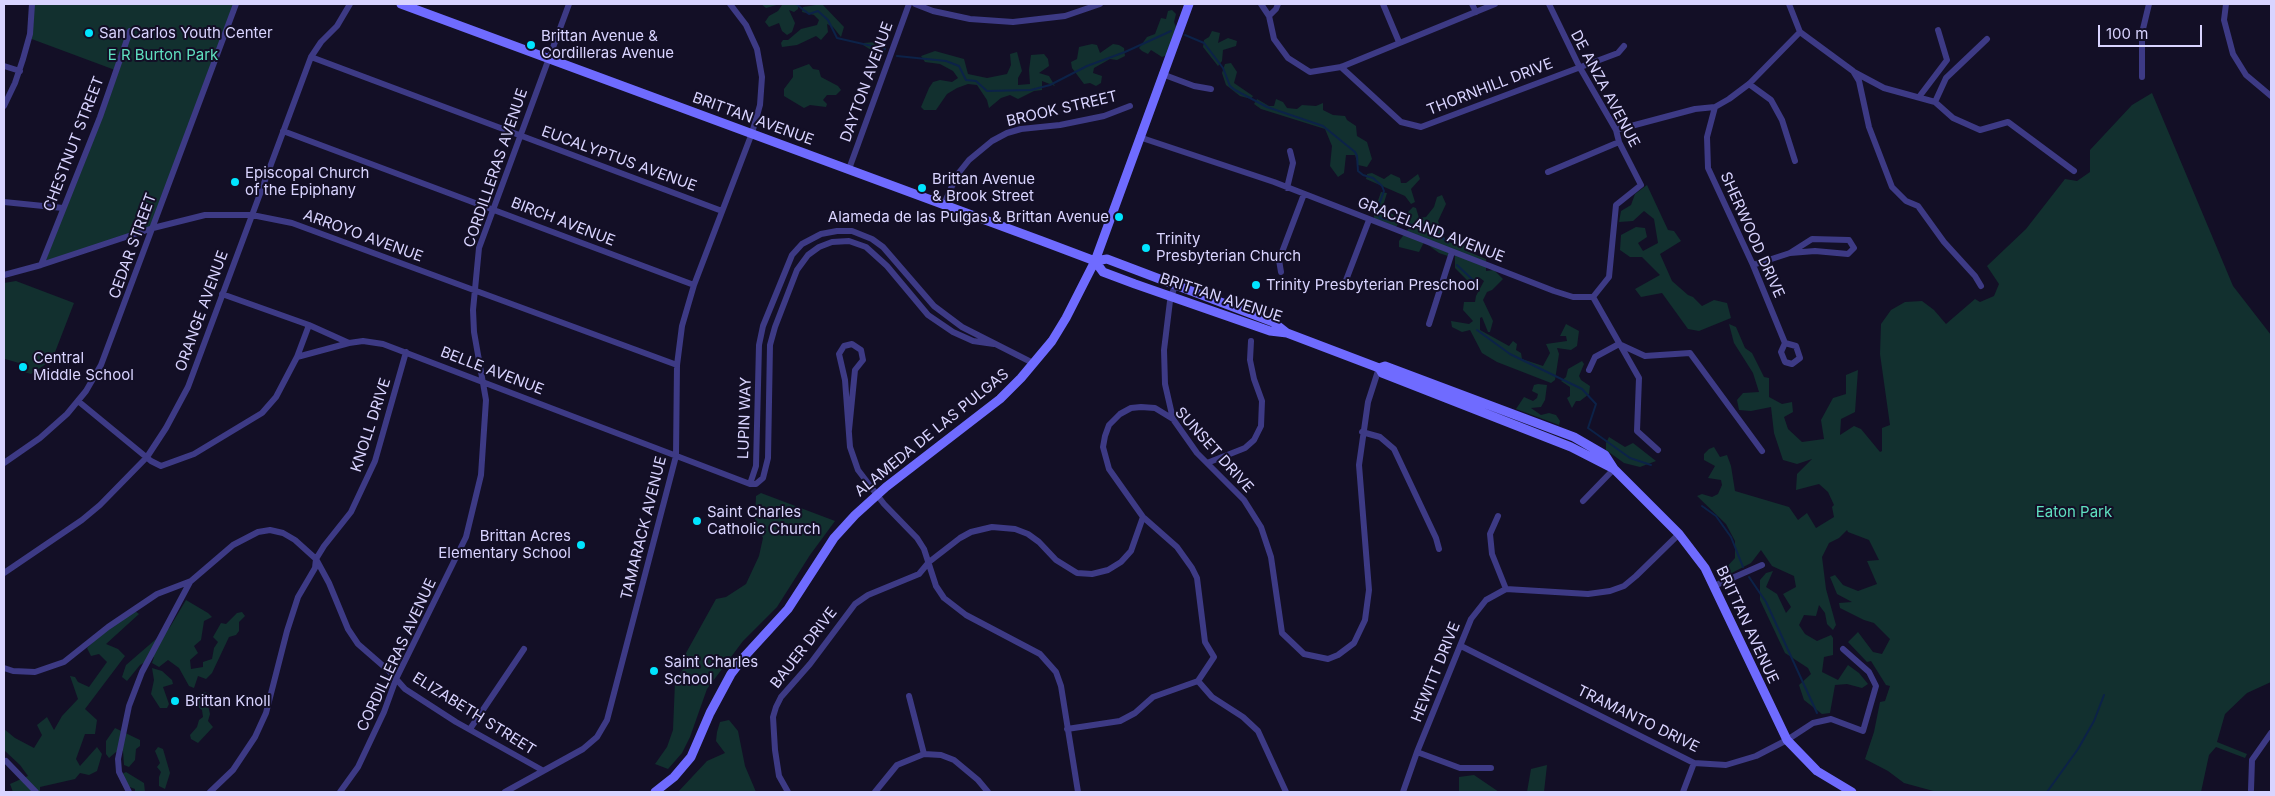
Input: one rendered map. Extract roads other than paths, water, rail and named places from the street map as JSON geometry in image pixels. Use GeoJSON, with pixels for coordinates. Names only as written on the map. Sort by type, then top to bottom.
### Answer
{"type":"FeatureCollection","features":[{"type":"Feature","properties":{"kind":"main road","name":"BRITTAN AVENUE"},"geometry":{"type":"LineString","coordinates":[[401,4],[1094,261],[1108,259],[1273,322],[1288,333]]}},
{"type":"Feature","properties":{"kind":"main road","name":"ALAMEDA DE LAS PULGAS"},"geometry":{"type":"LineString","coordinates":[[655,792],[674,777],[691,757],[721,691],[744,657],[788,609],[834,538],[876,495],[925,455],[1000,399],[1033,363],[1066,318],[1094,261],[1189,4]]}},
{"type":"Feature","properties":{"kind":"main road","name":"BRITTAN AVENUE"},"geometry":{"type":"LineString","coordinates":[[1094,261],[1103,272],[1270,331],[1288,333],[1379,368],[1382,373],[1571,447],[1614,469],[1679,534],[1705,568],[1788,740],[1818,772],[1852,792]]}},
{"type":"Feature","properties":{"kind":"street"},"geometry":{"type":"LineString","coordinates":[[4,106],[20,71],[30,34],[32,4]]}},
{"type":"Feature","properties":{"kind":"street","name":"CEDAR STREET"},"geometry":{"type":"LineString","coordinates":[[4,463],[54,427],[78,401],[94,378],[104,358],[236,4]]}},
{"type":"Feature","properties":{"kind":"street","name":"ORANGE AVENUE"},"geometry":{"type":"LineString","coordinates":[[4,573],[82,520],[112,494],[146,457],[178,410],[311,57],[321,42],[337,26],[350,4]]}},
{"type":"Feature","properties":{"kind":"street","name":"CORDILLERAS AVENUE"},"geometry":{"type":"LineString","coordinates":[[340,792],[358,767],[384,712],[396,679],[466,537],[481,475],[486,400],[474,332],[474,290],[479,248],[492,208],[569,4]]}},
{"type":"Feature","properties":{"kind":"street","name":"TAMARACK AVENUE"},"geometry":{"type":"LineString","coordinates":[[504,792],[542,770],[567,760],[596,737],[607,720],[676,456],[677,365],[682,326],[694,285],[752,133],[760,105],[762,76],[757,49],[746,25],[730,4]]}},
{"type":"Feature","properties":{"kind":"street","name":"DAYTON AVENUE"},"geometry":{"type":"LineString","coordinates":[[849,169],[909,4]]}},
{"type":"Feature","properties":{"kind":"street"},"geometry":{"type":"LineString","coordinates":[[916,4],[933,11],[970,19],[1013,22],[1065,16],[1100,4]]}},
{"type":"Feature","properties":{"kind":"street"},"geometry":{"type":"LineString","coordinates":[[1261,4],[1268,16],[1274,39],[1288,58],[1310,72],[1341,67],[1495,4]]}},
{"type":"Feature","properties":{"kind":"street"},"geometry":{"type":"LineString","coordinates":[[1268,16],[1276,9],[1278,4]]}},
{"type":"Feature","properties":{"kind":"street"},"geometry":{"type":"LineString","coordinates":[[1383,4],[1399,42]]}},
{"type":"Feature","properties":{"kind":"street"},"geometry":{"type":"LineString","coordinates":[[1472,4],[1476,12]]}},
{"type":"Feature","properties":{"kind":"street","name":"DE ANZA AVENUE"},"geometry":{"type":"LineString","coordinates":[[1549,4],[1579,66],[1616,130],[1619,142],[1641,184],[1616,205],[1609,276],[1593,297]]}},
{"type":"Feature","properties":{"kind":"street"},"geometry":{"type":"LineString","coordinates":[[1789,4],[1800,32],[1853,72],[1884,88],[1934,102],[1953,118],[1980,130],[2008,122],[2074,171]]}},
{"type":"Feature","properties":{"kind":"street"},"geometry":{"type":"LineString","coordinates":[[2142,77],[2142,34],[2149,4]]}},
{"type":"Feature","properties":{"kind":"street"},"geometry":{"type":"LineString","coordinates":[[2226,4],[2224,20],[2233,54],[2246,74],[2271,96]]}},
{"type":"Feature","properties":{"kind":"street"},"geometry":{"type":"LineString","coordinates":[[1919,97],[1947,60],[1938,30]]}},
{"type":"Feature","properties":{"kind":"street","name":"CHESTNUT STREET"},"geometry":{"type":"LineString","coordinates":[[41,265],[100,117],[130,31]]}},
{"type":"Feature","properties":{"kind":"street"},"geometry":{"type":"LineString","coordinates":[[1616,130],[1694,109],[1715,107],[1730,99],[1749,84],[1800,32]]}},
{"type":"Feature","properties":{"kind":"street"},"geometry":{"type":"LineString","coordinates":[[1934,102],[1946,78],[1987,39]]}},
{"type":"Feature","properties":{"kind":"street","name":"THORNHILL DRIVE"},"geometry":{"type":"LineString","coordinates":[[1341,67],[1401,122],[1421,127],[1579,66],[1618,53],[1624,46]]}},
{"type":"Feature","properties":{"kind":"street","name":"EUCALYPTUS AVENUE"},"geometry":{"type":"LineString","coordinates":[[311,57],[722,211]]}},
{"type":"Feature","properties":{"kind":"street"},"geometry":{"type":"LineString","coordinates":[[4,66],[20,71]]}},
{"type":"Feature","properties":{"kind":"street"},"geometry":{"type":"LineString","coordinates":[[1853,72],[1859,81],[1869,127],[1892,187],[1906,201],[1918,206],[1950,250],[1975,276],[1980,286]]}},
{"type":"Feature","properties":{"kind":"street"},"geometry":{"type":"LineString","coordinates":[[1162,74],[1194,86],[1211,89]]}},
{"type":"Feature","properties":{"kind":"street"},"geometry":{"type":"LineString","coordinates":[[1749,84],[1771,100],[1782,120],[1796,161]]}},
{"type":"Feature","properties":{"kind":"street","name":"BROOK STREET"},"geometry":{"type":"LineString","coordinates":[[944,204],[957,175],[969,160],[992,141],[1007,133],[1021,129],[1060,125],[1104,116],[1130,106]]}},
{"type":"Feature","properties":{"kind":"street","name":"SHERWOOD DRIVE"},"geometry":{"type":"LineString","coordinates":[[1715,107],[1707,137],[1708,168],[1753,265],[1785,343]]}},
{"type":"Feature","properties":{"kind":"street","name":"BIRCH AVENUE"},"geometry":{"type":"LineString","coordinates":[[283,131],[694,285]]}},
{"type":"Feature","properties":{"kind":"street","name":"GRACELAND AVENUE"},"geometry":{"type":"LineString","coordinates":[[1139,137],[1304,194],[1572,297],[1593,297]]}},
{"type":"Feature","properties":{"kind":"street"},"geometry":{"type":"LineString","coordinates":[[1548,172],[1619,142]]}},
{"type":"Feature","properties":{"kind":"street"},"geometry":{"type":"LineString","coordinates":[[1287,188],[1293,163],[1290,151]]}},
{"type":"Feature","properties":{"kind":"street"},"geometry":{"type":"LineString","coordinates":[[1281,272],[1279,260],[1304,194]]}},
{"type":"Feature","properties":{"kind":"street"},"geometry":{"type":"LineString","coordinates":[[4,202],[64,208]]}},
{"type":"Feature","properties":{"kind":"street","name":"ARROYO AVENUE"},"geometry":{"type":"LineString","coordinates":[[4,275],[41,265],[153,228],[205,215],[252,215],[292,223],[677,365]]}},
{"type":"Feature","properties":{"kind":"street"},"geometry":{"type":"LineString","coordinates":[[1343,288],[1369,220]]}},
{"type":"Feature","properties":{"kind":"street","name":"LUPIN WAY"},"geometry":{"type":"LineString","coordinates":[[994,344],[973,341],[953,332],[928,315],[887,266],[866,247],[850,241],[832,242],[819,247],[808,254],[796,270],[775,327],[770,345],[768,458],[763,478],[756,484],[750,484],[756,466],[760,345],[763,326],[792,255],[802,244],[821,234],[837,230],[852,231],[872,239],[882,247],[934,306],[962,327],[1033,363]]}},
{"type":"Feature","properties":{"kind":"street"},"geometry":{"type":"LineString","coordinates":[[1753,265],[1790,253],[1812,240],[1849,240],[1854,248],[1848,254],[1815,251],[1790,253]]}},
{"type":"Feature","properties":{"kind":"street"},"geometry":{"type":"LineString","coordinates":[[1428,324],[1452,252]]}},
{"type":"Feature","properties":{"kind":"street"},"geometry":{"type":"LineString","coordinates":[[1173,419],[1165,384],[1164,350],[1172,296],[1176,286]]}},
{"type":"Feature","properties":{"kind":"street","name":"BELLE AVENUE"},"geometry":{"type":"LineString","coordinates":[[222,294],[309,325],[349,343],[363,341],[383,344],[406,352],[750,484]]}},
{"type":"Feature","properties":{"kind":"street"},"geometry":{"type":"LineString","coordinates":[[1593,297],[1639,378],[1637,431],[1658,450]]}},
{"type":"Feature","properties":{"kind":"street"},"geometry":{"type":"LineString","coordinates":[[78,401],[146,457],[161,466],[194,454],[262,414],[276,397],[297,357],[309,325]]}},
{"type":"Feature","properties":{"kind":"street"},"geometry":{"type":"LineString","coordinates":[[1208,464],[1245,448],[1254,440],[1261,426],[1262,401],[1250,360],[1251,341]]}},
{"type":"Feature","properties":{"kind":"street"},"geometry":{"type":"LineString","coordinates":[[297,357],[349,343]]}},
{"type":"Feature","properties":{"kind":"street"},"geometry":{"type":"LineString","coordinates":[[849,430],[855,370],[863,360],[861,350],[852,344],[840,349],[839,354],[845,380],[850,447],[858,470],[876,495],[917,538],[924,549],[936,586],[944,598],[966,615],[1040,654],[1056,672],[1061,686],[1078,792]]}},
{"type":"Feature","properties":{"kind":"street"},"geometry":{"type":"LineString","coordinates":[[1589,370],[1595,357],[1620,344]]}},
{"type":"Feature","properties":{"kind":"street"},"geometry":{"type":"LineString","coordinates":[[1620,344],[1645,356],[1690,353],[1762,451]]}},
{"type":"Feature","properties":{"kind":"street","name":"KNOLL DRIVE"},"geometry":{"type":"LineString","coordinates":[[210,792],[233,770],[255,737],[271,698],[287,631],[298,597],[315,568],[316,560],[324,546],[351,512],[375,461],[406,352]]}},
{"type":"Feature","properties":{"kind":"street","name":"SUNSET DRIVE"},"geometry":{"type":"LineString","coordinates":[[1198,681],[1214,657],[1205,642],[1197,578],[1186,557],[1144,517],[1110,469],[1103,447],[1109,426],[1120,414],[1131,408],[1155,408],[1173,419],[1188,442],[1244,500],[1261,527],[1271,557],[1282,634],[1304,654],[1328,659],[1338,655],[1354,643],[1365,620],[1370,590],[1359,465],[1362,432],[1368,402],[1379,368]]}},
{"type":"Feature","properties":{"kind":"street"},"geometry":{"type":"LineString","coordinates":[[1362,432],[1380,437],[1394,449],[1436,538],[1439,549]]}},
{"type":"Feature","properties":{"kind":"street"},"geometry":{"type":"LineString","coordinates":[[1583,501],[1614,469]]}},
{"type":"Feature","properties":{"kind":"street"},"geometry":{"type":"LineString","coordinates":[[1498,516],[1490,534],[1492,554],[1506,589],[1588,594],[1610,591],[1624,586],[1679,534]]}},
{"type":"Feature","properties":{"kind":"street","name":"BAUER DRIVE"},"geometry":{"type":"LineString","coordinates":[[788,792],[779,776],[773,717],[781,697],[810,664],[855,604],[868,595],[919,574],[929,562],[949,545],[971,532],[992,527],[1007,528],[1028,534],[1066,567],[1077,573],[1092,574],[1108,570],[1121,562],[1131,551],[1144,517]]}},
{"type":"Feature","properties":{"kind":"street","name":"ELIZABETH STREET"},"geometry":{"type":"LineString","coordinates":[[4,668],[14,671],[35,672],[64,662],[108,626],[157,594],[191,581],[233,546],[258,532],[270,530],[283,533],[295,540],[316,560],[329,583],[348,629],[364,651],[405,689],[542,770]]}},
{"type":"Feature","properties":{"kind":"street"},"geometry":{"type":"LineString","coordinates":[[1714,586],[1762,565]]}},
{"type":"Feature","properties":{"kind":"street"},"geometry":{"type":"LineString","coordinates":[[129,792],[119,772],[118,759],[129,706],[142,672],[191,581]]}},
{"type":"Feature","properties":{"kind":"street","name":"HEWITT DRIVE"},"geometry":{"type":"LineString","coordinates":[[1403,792],[1416,752],[1471,619],[1486,600],[1506,589]]}},
{"type":"Feature","properties":{"kind":"street","name":"TRAMANTO DRIVE"},"geometry":{"type":"LineString","coordinates":[[1461,646],[1694,762],[1726,765],[1756,756],[1788,740],[1813,723],[1831,719],[1863,731],[1876,686],[1869,672],[1843,649]]}},
{"type":"Feature","properties":{"kind":"street"},"geometry":{"type":"LineString","coordinates":[[470,729],[524,650]]}},
{"type":"Feature","properties":{"kind":"street"},"geometry":{"type":"LineString","coordinates":[[1067,729],[1120,721],[1135,713],[1153,697],[1198,681],[1212,697],[1243,717],[1258,731],[1286,792]]}},
{"type":"Feature","properties":{"kind":"street"},"geometry":{"type":"LineString","coordinates":[[909,696],[924,754]]}},
{"type":"Feature","properties":{"kind":"street"},"geometry":{"type":"LineString","coordinates":[[2251,790],[2252,760],[2271,733]]}},
{"type":"Feature","properties":{"kind":"street"},"geometry":{"type":"LineString","coordinates":[[1416,752],[1460,768],[1491,768]]}},
{"type":"Feature","properties":{"kind":"street"},"geometry":{"type":"LineString","coordinates":[[875,792],[896,765],[924,754],[941,755],[954,760],[988,792]]}},
{"type":"Feature","properties":{"kind":"street"},"geometry":{"type":"LineString","coordinates":[[6,761],[36,792]]}},
{"type":"Feature","properties":{"kind":"street"},"geometry":{"type":"LineString","coordinates":[[1682,792],[1694,762]]}},
{"type":"Feature","properties":{"kind":"waterway"},"geometry":{"type":"LineString","coordinates":[[796,4],[809,14],[818,11],[828,20],[837,38],[885,49]]}},
{"type":"Feature","properties":{"kind":"waterway"},"geometry":{"type":"LineString","coordinates":[[897,56],[946,61],[959,66],[966,80],[976,81],[987,91],[1031,90],[1050,85],[1087,66],[1125,52],[1171,31]]}},
{"type":"Feature","properties":{"kind":"waterway"},"geometry":{"type":"LineString","coordinates":[[1185,35],[1204,43],[1223,68],[1230,86],[1235,90],[1267,107],[1323,126],[1355,152],[1358,171],[1363,175],[1373,178],[1382,186],[1384,191],[1376,213],[1380,218],[1433,229],[1448,243]]}},
{"type":"Feature","properties":{"kind":"waterway"},"geometry":{"type":"LineString","coordinates":[[1457,265],[1475,282]]}},
{"type":"Feature","properties":{"kind":"waterway"},"geometry":{"type":"LineString","coordinates":[[1477,330],[1510,354],[1582,389],[1596,404],[1588,428],[1630,458],[1651,465]]}},
{"type":"Feature","properties":{"kind":"waterway"},"geometry":{"type":"LineString","coordinates":[[1702,506],[1716,516],[1731,537],[1743,567]]}},
{"type":"Feature","properties":{"kind":"waterway"},"geometry":{"type":"LineString","coordinates":[[1749,577],[1766,602],[1817,713]]}},
{"type":"Feature","properties":{"kind":"waterway"},"geometry":{"type":"LineString","coordinates":[[2047,792],[2078,749],[2094,721],[2104,695]]}},
{"type":"Feature","properties":{"kind":"place","name":"San Carlos Youth Center"},"geometry":{"type":"Point","coordinates":[89,33]}},
{"type":"Feature","properties":{"kind":"place","name":"Brittan Avenue & Cordilleras Avenue"},"geometry":{"type":"Point","coordinates":[531,45]}},
{"type":"Feature","properties":{"kind":"place","name":"Episcopal Church of the Epiphany"},"geometry":{"type":"Point","coordinates":[235,182]}},
{"type":"Feature","properties":{"kind":"place","name":"Brittan Avenue & Brook Street"},"geometry":{"type":"Point","coordinates":[922,188]}},
{"type":"Feature","properties":{"kind":"place","name":"Alameda de las Pulgas & Brittan Avenue"},"geometry":{"type":"Point","coordinates":[1119,217]}},
{"type":"Feature","properties":{"kind":"place","name":"Trinity Presbyterian Church"},"geometry":{"type":"Point","coordinates":[1146,248]}},
{"type":"Feature","properties":{"kind":"place","name":"Trinity Presbyterian Preschool"},"geometry":{"type":"Point","coordinates":[1256,285]}},
{"type":"Feature","properties":{"kind":"place","name":"Central Middle School"},"geometry":{"type":"Point","coordinates":[23,367]}},
{"type":"Feature","properties":{"kind":"place","name":"Saint Charles Catholic Church"},"geometry":{"type":"Point","coordinates":[697,521]}},
{"type":"Feature","properties":{"kind":"place","name":"Brittan Acres Elementary School"},"geometry":{"type":"Point","coordinates":[581,545]}},
{"type":"Feature","properties":{"kind":"place","name":"Saint Charles School"},"geometry":{"type":"Point","coordinates":[654,671]}},
{"type":"Feature","properties":{"kind":"place","name":"Brittan Knoll"},"geometry":{"type":"Point","coordinates":[175,701]}},
{"type":"Feature","properties":{"kind":"park label","name":"E R Burton Park"},"geometry":{"type":"Point","coordinates":[163,55]}},
{"type":"Feature","properties":{"kind":"park label","name":"Eaton Park"},"geometry":{"type":"Point","coordinates":[2074,512]}}]}
